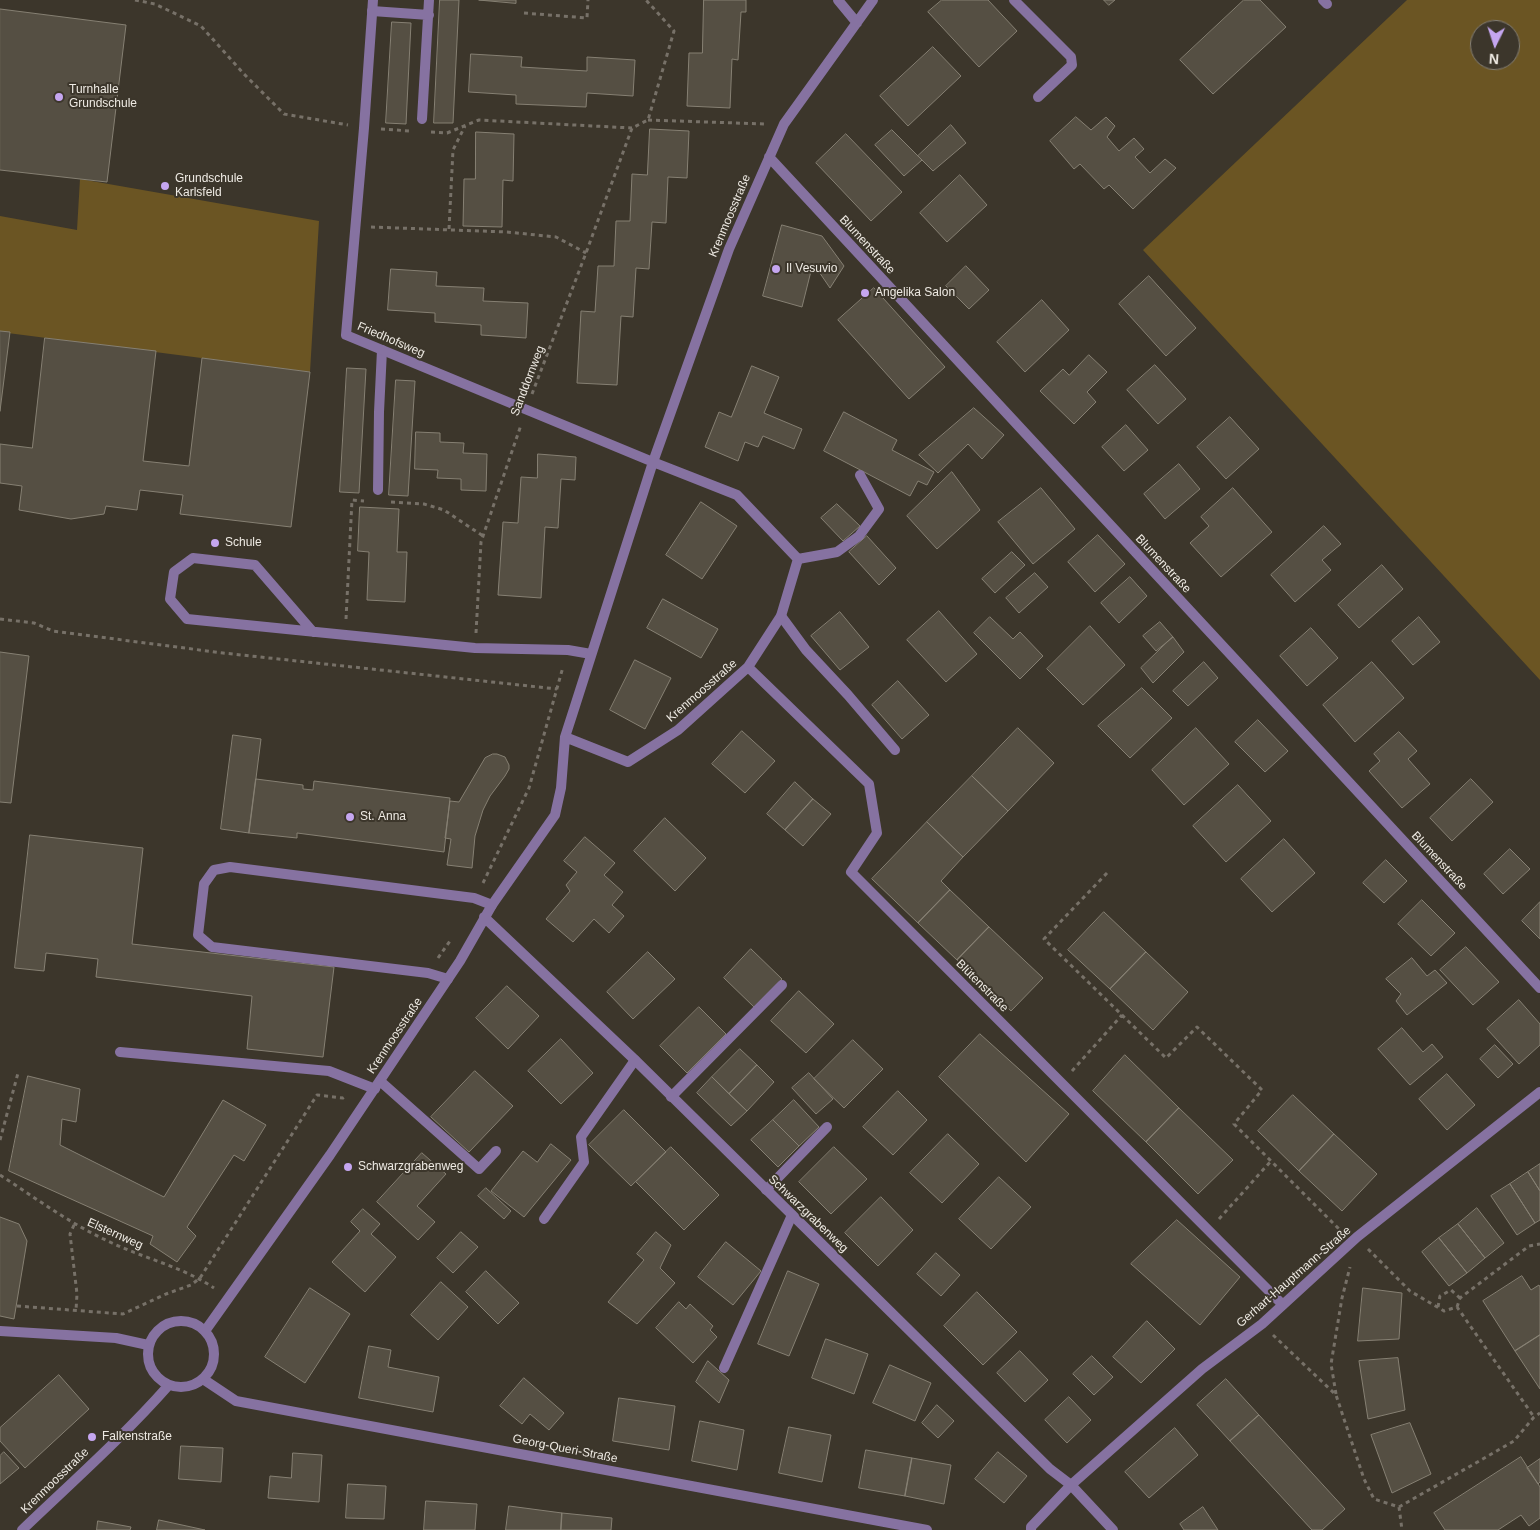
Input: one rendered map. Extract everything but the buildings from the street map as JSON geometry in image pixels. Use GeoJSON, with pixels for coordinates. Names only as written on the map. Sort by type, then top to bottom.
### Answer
{"type":"FeatureCollection","features":[{"type":"Feature","properties":{"kind":"street","name":"Friedhofsweg"},"geometry":{"type":"LineString","coordinates":[[373,0],[346,335],[653,462]]}},
{"type":"Feature","properties":{"kind":"street"},"geometry":{"type":"LineString","coordinates":[[422,119],[429,0]]}},
{"type":"Feature","properties":{"kind":"street"},"geometry":{"type":"LineString","coordinates":[[838,0],[857,23]]}},
{"type":"Feature","properties":{"kind":"street","name":"Krenmoosstraße"},"geometry":{"type":"LineString","coordinates":[[205,1331],[378,1085],[448,979],[484,917],[556,815],[566,738],[591,654],[653,462],[729,249],[784,124],[873,0]]}},
{"type":"Feature","properties":{"kind":"street"},"geometry":{"type":"LineString","coordinates":[[1014,0],[1071,57],[1072,65],[1038,97]]}},
{"type":"Feature","properties":{"kind":"street"},"geometry":{"type":"LineString","coordinates":[[372,11],[429,15]]}},
{"type":"Feature","properties":{"kind":"street","name":"Blumenstraße"},"geometry":{"type":"LineString","coordinates":[[769,157],[1540,988]]}},
{"type":"Feature","properties":{"kind":"street"},"geometry":{"type":"LineString","coordinates":[[378,490],[382,350]]}},
{"type":"Feature","properties":{"kind":"street"},"geometry":{"type":"LineString","coordinates":[[653,462],[737,494],[798,559],[837,552],[859,536],[879,509],[860,475]]}},
{"type":"Feature","properties":{"kind":"street"},"geometry":{"type":"LineString","coordinates":[[313,632],[255,565],[193,558],[174,572],[170,600],[187,619],[313,632],[475,648],[568,650],[591,654]]}},
{"type":"Feature","properties":{"kind":"street","name":"Krenmoosstraße"},"geometry":{"type":"LineString","coordinates":[[566,738],[628,762],[678,730],[748,667],[782,616],[798,559]]}},
{"type":"Feature","properties":{"kind":"street"},"geometry":{"type":"LineString","coordinates":[[782,616],[806,650],[895,750]]}},
{"type":"Feature","properties":{"kind":"street","name":"Blütenstraße"},"geometry":{"type":"LineString","coordinates":[[748,667],[869,784],[877,833],[851,872],[1283,1305]]}},
{"type":"Feature","properties":{"kind":"street"},"geometry":{"type":"LineString","coordinates":[[448,979],[428,973],[212,947],[198,935],[204,884],[214,870],[230,867],[474,898],[492,905]]}},
{"type":"Feature","properties":{"kind":"street","name":"Schwarzgrabenweg"},"geometry":{"type":"LineString","coordinates":[[484,917],[635,1060],[1050,1469],[1071,1485],[1113,1530]]}},
{"type":"Feature","properties":{"kind":"street"},"geometry":{"type":"LineString","coordinates":[[671,1097],[782,985]]}},
{"type":"Feature","properties":{"kind":"street"},"geometry":{"type":"LineString","coordinates":[[120,1052],[329,1071],[359,1082],[378,1085],[479,1169],[496,1151]]}},
{"type":"Feature","properties":{"kind":"street"},"geometry":{"type":"LineString","coordinates":[[544,1219],[584,1162],[581,1137],[635,1060]]}},
{"type":"Feature","properties":{"kind":"street","name":"Gerhart-Hauptmann-Straße"},"geometry":{"type":"LineString","coordinates":[[1030,1530],[1071,1485],[1202,1369],[1262,1324],[1355,1240],[1540,1092]]}},
{"type":"Feature","properties":{"kind":"street"},"geometry":{"type":"LineString","coordinates":[[766,1190],[827,1127]]}},
{"type":"Feature","properties":{"kind":"street"},"geometry":{"type":"LineString","coordinates":[[724,1368],[792,1215]]}},
{"type":"Feature","properties":{"kind":"street"},"geometry":{"type":"LineString","coordinates":[[173,1321],[189,1321],[205,1331],[211,1339],[214,1352],[213,1363],[203,1379],[192,1386],[168,1386],[155,1376],[148,1363],[148,1346],[156,1331],[173,1321]]}},
{"type":"Feature","properties":{"kind":"street"},"geometry":{"type":"LineString","coordinates":[[0,1330],[116,1338],[148,1346]]}},
{"type":"Feature","properties":{"kind":"street","name":"Georg-Queri-Straße"},"geometry":{"type":"LineString","coordinates":[[203,1379],[236,1401],[927,1530]]}},
{"type":"Feature","properties":{"kind":"street","name":"Krenmoosstraße"},"geometry":{"type":"LineString","coordinates":[[22,1530],[168,1386]]}},
{"type":"Feature","properties":{"kind":"path"},"geometry":{"type":"LineString","coordinates":[[135,0],[155,4],[201,26],[244,74],[284,114],[364,128],[410,131]]}},
{"type":"Feature","properties":{"kind":"path"},"geometry":{"type":"LineString","coordinates":[[524,13],[587,18],[588,0]]}},
{"type":"Feature","properties":{"kind":"path"},"geometry":{"type":"LineString","coordinates":[[646,0],[674,31],[648,120]]}},
{"type":"Feature","properties":{"kind":"path"},"geometry":{"type":"LineString","coordinates":[[429,132],[447,134],[480,120],[632,128],[648,120],[784,124]]}},
{"type":"Feature","properties":{"kind":"path"},"geometry":{"type":"LineString","coordinates":[[450,230],[453,150],[466,126]]}},
{"type":"Feature","properties":{"kind":"path","name":"Sanddornweg"},"geometry":{"type":"LineString","coordinates":[[475,648],[481,542],[526,410],[632,128]]}},
{"type":"Feature","properties":{"kind":"path"},"geometry":{"type":"LineString","coordinates":[[356,227],[507,232],[556,236],[586,253]]}},
{"type":"Feature","properties":{"kind":"path"},"geometry":{"type":"LineString","coordinates":[[346,635],[352,500],[370,501]]}},
{"type":"Feature","properties":{"kind":"path"},"geometry":{"type":"LineString","coordinates":[[387,502],[424,504],[444,510],[484,536]]}},
{"type":"Feature","properties":{"kind":"path"},"geometry":{"type":"LineString","coordinates":[[0,619],[34,623],[53,631],[223,654],[557,689]]}},
{"type":"Feature","properties":{"kind":"path"},"geometry":{"type":"LineString","coordinates":[[474,898],[488,874],[528,788],[568,650]]}},
{"type":"Feature","properties":{"kind":"path"},"geometry":{"type":"LineString","coordinates":[[1107,873],[1044,939],[1166,1058],[1196,1027],[1262,1090],[1234,1124],[1410,1291],[1444,1311],[1457,1307]]}},
{"type":"Feature","properties":{"kind":"path"},"geometry":{"type":"LineString","coordinates":[[428,973],[453,935]]}},
{"type":"Feature","properties":{"kind":"path"},"geometry":{"type":"LineString","coordinates":[[1061,1083],[1122,1015]]}},
{"type":"Feature","properties":{"kind":"path"},"geometry":{"type":"LineString","coordinates":[[0,1140],[18,1073]]}},
{"type":"Feature","properties":{"kind":"path"},"geometry":{"type":"LineString","coordinates":[[16,1306],[122,1314],[191,1285],[200,1278],[317,1095],[343,1098],[350,1095],[359,1082]]}},
{"type":"Feature","properties":{"kind":"path"},"geometry":{"type":"LineString","coordinates":[[1209,1231],[1271,1161]]}},
{"type":"Feature","properties":{"kind":"path","name":"Elsternweg"},"geometry":{"type":"LineString","coordinates":[[0,1175],[74,1225],[112,1244],[200,1278],[229,1298]]}},
{"type":"Feature","properties":{"kind":"path"},"geometry":{"type":"LineString","coordinates":[[74,1225],[70,1234],[77,1294],[76,1310]]}},
{"type":"Feature","properties":{"kind":"path"},"geometry":{"type":"LineString","coordinates":[[1355,1240],[1342,1298],[1331,1364],[1336,1395],[1364,1479],[1374,1499],[1400,1508],[1514,1441],[1534,1417],[1540,1413]]}},
{"type":"Feature","properties":{"kind":"path"},"geometry":{"type":"LineString","coordinates":[[1457,1307],[1460,1298],[1529,1246],[1540,1244]]}},
{"type":"Feature","properties":{"kind":"path"},"geometry":{"type":"LineString","coordinates":[[1438,1307],[1440,1296],[1451,1290],[1460,1298]]}},
{"type":"Feature","properties":{"kind":"path"},"geometry":{"type":"LineString","coordinates":[[1457,1307],[1534,1417]]}},
{"type":"Feature","properties":{"kind":"path"},"geometry":{"type":"LineString","coordinates":[[1262,1324],[1336,1395]]}},
{"type":"Feature","properties":{"kind":"path"},"geometry":{"type":"LineString","coordinates":[[1400,1508],[1402,1530]]}},
{"type":"Feature","properties":{"kind":"shaded area"},"geometry":{"type":"Polygon","coordinates":[[[1407,0],[1540,0],[1540,680],[1143,250],[1407,0]]]}},
{"type":"Feature","properties":{"kind":"shaded area"},"geometry":{"type":"Polygon","coordinates":[[[80,179],[319,221],[310,372],[0,332],[0,216],[77,230],[80,179]]]}},
{"type":"Feature","properties":{"kind":"place","name":"Turnhalle Grundschule"},"geometry":{"type":"Point","coordinates":[59,97]}},
{"type":"Feature","properties":{"kind":"place","name":"Grundschule Karlsfeld"},"geometry":{"type":"Point","coordinates":[165,186]}},
{"type":"Feature","properties":{"kind":"place","name":"Il Vesuvio"},"geometry":{"type":"Point","coordinates":[776,269]}},
{"type":"Feature","properties":{"kind":"place","name":"Angelika Salon"},"geometry":{"type":"Point","coordinates":[865,293]}},
{"type":"Feature","properties":{"kind":"place","name":"Schule"},"geometry":{"type":"Point","coordinates":[215,543]}},
{"type":"Feature","properties":{"kind":"place","name":"St. Anna"},"geometry":{"type":"Point","coordinates":[350,817]}},
{"type":"Feature","properties":{"kind":"place","name":"Schwarzgrabenweg"},"geometry":{"type":"Point","coordinates":[348,1167]}},
{"type":"Feature","properties":{"kind":"place","name":"Falkenstraße"},"geometry":{"type":"Point","coordinates":[92,1437]}}]}
